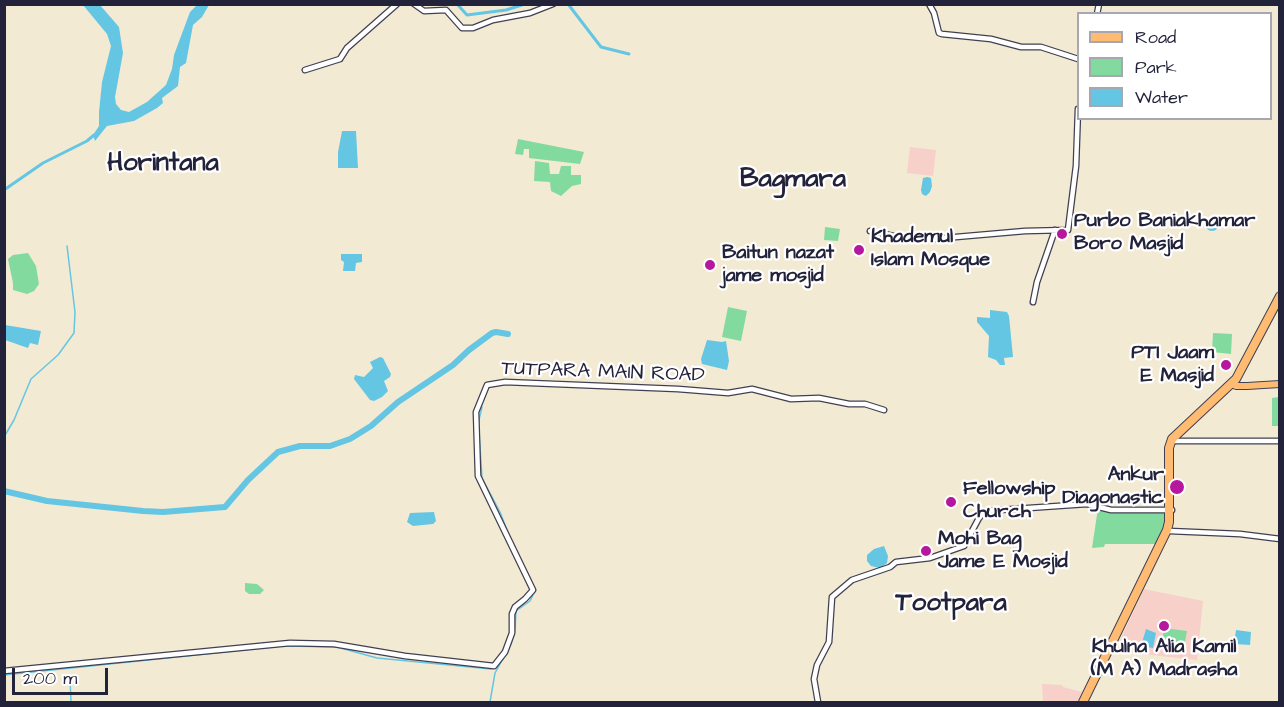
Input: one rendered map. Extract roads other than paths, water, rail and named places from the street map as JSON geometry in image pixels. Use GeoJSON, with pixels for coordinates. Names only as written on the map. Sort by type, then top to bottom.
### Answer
{"type":"FeatureCollection","features":[{"type":"Feature","properties":{"kind":"highway"},"geometry":{"type":"LineString","coordinates":[[1085,702],[1169,531],[1175,441],[1234,385],[1280,298]]}},
{"type":"Feature","properties":{"kind":"highway"},"geometry":{"type":"LineString","coordinates":[[1085,702],[1167,530],[1171,510],[1169,448],[1172,439],[1234,385]]}},
{"type":"Feature","properties":{"kind":"main road"},"geometry":{"type":"LineString","coordinates":[[1234,385],[1280,384]]}},
{"type":"Feature","properties":{"kind":"street"},"geometry":{"type":"LineString","coordinates":[[304,70],[340,59],[347,48],[398,4]]}},
{"type":"Feature","properties":{"kind":"street"},"geometry":{"type":"LineString","coordinates":[[414,4],[424,10],[446,10],[462,28],[473,28],[493,20],[506,20],[530,13],[553,4]]}},
{"type":"Feature","properties":{"kind":"street"},"geometry":{"type":"LineString","coordinates":[[929,4],[939,33],[1041,47],[1077,59]]}},
{"type":"Feature","properties":{"kind":"street"},"geometry":{"type":"LineString","coordinates":[[870,231],[898,237],[933,239],[1068,229],[1076,166],[1078,120]]}},
{"type":"Feature","properties":{"kind":"street"},"geometry":{"type":"LineString","coordinates":[[1033,302],[1037,282],[1055,231]]}},
{"type":"Feature","properties":{"kind":"street","name":"TUTPARA MAIN ROAD"},"geometry":{"type":"LineString","coordinates":[[4,671],[290,643],[334,644],[405,656],[494,666],[505,652],[512,633],[514,607],[533,590],[478,476],[476,412],[487,385],[505,382],[728,393],[752,389],[791,399],[819,398],[849,404],[865,404],[884,410]]}},
{"type":"Feature","properties":{"kind":"street"},"geometry":{"type":"LineString","coordinates":[[1175,441],[1280,441]]}},
{"type":"Feature","properties":{"kind":"street"},"geometry":{"type":"LineString","coordinates":[[818,702],[814,679],[817,665],[830,640],[831,597],[852,580],[890,567],[896,562],[930,558],[964,546],[984,511],[1087,504],[1112,510],[1171,510]]}},
{"type":"Feature","properties":{"kind":"street"},"geometry":{"type":"LineString","coordinates":[[1169,531],[1240,534],[1280,539]]}},
{"type":"Feature","properties":{"kind":"water"},"geometry":{"type":"Polygon","coordinates":[[[83,5],[100,5],[119,27],[123,53],[115,97],[116,104],[121,110],[129,112],[147,102],[166,85],[190,12],[197,5],[209,5],[202,17],[193,25],[186,63],[180,67],[178,86],[162,98],[163,103],[157,108],[134,121],[107,126],[95,141],[93,135],[99,126],[102,82],[111,46],[107,34],[83,5]]]}},
{"type":"Feature","properties":{"kind":"water"},"geometry":{"type":"Polygon","coordinates":[[[342,131],[356,131],[358,168],[338,168],[342,131]]]}},
{"type":"Feature","properties":{"kind":"water"},"geometry":{"type":"Polygon","coordinates":[[[923,178],[931,178],[932,186],[926,196],[921,190],[923,178]]]}},
{"type":"Feature","properties":{"kind":"water"},"geometry":{"type":"Polygon","coordinates":[[[1212,217],[1217,219],[1219,224],[1217,229],[1212,231],[1207,229],[1205,224],[1207,219],[1212,217]]]}},
{"type":"Feature","properties":{"kind":"water"},"geometry":{"type":"Polygon","coordinates":[[[341,254],[362,254],[362,262],[356,263],[355,271],[343,271],[344,262],[341,260],[341,254]]]}},
{"type":"Feature","properties":{"kind":"water"},"geometry":{"type":"Polygon","coordinates":[[[990,310],[1007,312],[1009,316],[1013,357],[1004,358],[1005,365],[1000,365],[996,360],[988,357],[989,336],[977,322],[977,317],[990,318],[990,310]]]}},
{"type":"Feature","properties":{"kind":"water"},"geometry":{"type":"Polygon","coordinates":[[[5,325],[41,331],[38,345],[30,343],[28,348],[5,340],[5,325]]]}},
{"type":"Feature","properties":{"kind":"water"},"geometry":{"type":"Polygon","coordinates":[[[707,340],[726,341],[729,361],[727,370],[702,364],[701,359],[707,340]]]}},
{"type":"Feature","properties":{"kind":"water"},"geometry":{"type":"Polygon","coordinates":[[[380,357],[383,358],[391,374],[384,381],[388,391],[374,401],[370,400],[354,379],[355,375],[364,377],[373,368],[370,362],[380,357]]]}},
{"type":"Feature","properties":{"kind":"water"},"geometry":{"type":"Polygon","coordinates":[[[434,512],[436,521],[433,524],[413,526],[407,522],[410,513],[434,512]]]}},
{"type":"Feature","properties":{"kind":"water"},"geometry":{"type":"Polygon","coordinates":[[[884,546],[888,556],[887,563],[880,568],[871,566],[867,561],[867,555],[874,549],[884,546]]]}},
{"type":"Feature","properties":{"kind":"water"},"geometry":{"type":"Polygon","coordinates":[[[1146,629],[1156,633],[1153,648],[1141,646],[1146,629]]]}},
{"type":"Feature","properties":{"kind":"water"},"geometry":{"type":"Polygon","coordinates":[[[1236,630],[1251,632],[1250,645],[1234,644],[1236,630]]]}},
{"type":"Feature","properties":{"kind":"waterway"},"geometry":{"type":"LineString","coordinates":[[457,4],[467,15],[506,10],[525,4]]}},
{"type":"Feature","properties":{"kind":"waterway"},"geometry":{"type":"LineString","coordinates":[[568,4],[601,47],[629,54]]}},
{"type":"Feature","properties":{"kind":"waterway"},"geometry":{"type":"LineString","coordinates":[[4,190],[43,163],[87,141],[94,135]]}},
{"type":"Feature","properties":{"kind":"waterway"},"geometry":{"type":"LineString","coordinates":[[4,437],[14,420],[31,379],[58,355],[74,333],[75,312],[67,246]]}},
{"type":"Feature","properties":{"kind":"waterway"},"geometry":{"type":"LineString","coordinates":[[4,491],[47,501],[143,511],[163,512],[225,507],[248,480],[278,452],[300,446],[330,446],[350,439],[371,426],[398,402],[453,365],[492,333],[508,334]]}},
{"type":"Feature","properties":{"kind":"waterway"},"geometry":{"type":"LineString","coordinates":[[478,424],[482,407]]}},
{"type":"Feature","properties":{"kind":"waterway"},"geometry":{"type":"LineString","coordinates":[[479,432],[482,478],[500,512],[510,538]]}},
{"type":"Feature","properties":{"kind":"waterway"},"geometry":{"type":"LineString","coordinates":[[490,702],[495,673],[511,644],[515,630],[516,611],[530,601],[535,591]]}},
{"type":"Feature","properties":{"kind":"waterway"},"geometry":{"type":"LineString","coordinates":[[4,675],[282,646]]}},
{"type":"Feature","properties":{"kind":"waterway"},"geometry":{"type":"LineString","coordinates":[[287,646],[337,647],[377,658],[491,669]]}},
{"type":"Feature","properties":{"kind":"waterway"},"geometry":{"type":"LineString","coordinates":[[70,678],[71,702]]}},
{"type":"Feature","properties":{"kind":"place","name":"Purbo Baniakhamar Boro Masjid"},"geometry":{"type":"Point","coordinates":[1062,234]}},
{"type":"Feature","properties":{"kind":"place","name":"Khademul Islam Mosque"},"geometry":{"type":"Point","coordinates":[859,250]}},
{"type":"Feature","properties":{"kind":"place","name":"Baitun nazat jame mosjid"},"geometry":{"type":"Point","coordinates":[710,265]}},
{"type":"Feature","properties":{"kind":"place","name":"PTI Jaam E Masjid"},"geometry":{"type":"Point","coordinates":[1226,365]}},
{"type":"Feature","properties":{"kind":"place","name":"Ankur Diagonastic"},"geometry":{"type":"Point","coordinates":[1177,487]}},
{"type":"Feature","properties":{"kind":"place","name":"Fellowship Church"},"geometry":{"type":"Point","coordinates":[951,502]}},
{"type":"Feature","properties":{"kind":"place","name":"Mohi Bag Jame E Mosjid"},"geometry":{"type":"Point","coordinates":[926,551]}},
{"type":"Feature","properties":{"kind":"place","name":"Khulna Alia Kamil (M A) Madrasha"},"geometry":{"type":"Point","coordinates":[1164,626]}},
{"type":"Feature","properties":{"kind":"district","name":"Horintana"},"geometry":{"type":"Point","coordinates":[163,165]}},
{"type":"Feature","properties":{"kind":"district","name":"Bagmara"},"geometry":{"type":"Point","coordinates":[793,181]}},
{"type":"Feature","properties":{"kind":"district","name":"Tootpara"},"geometry":{"type":"Point","coordinates":[951,605]}}]}
